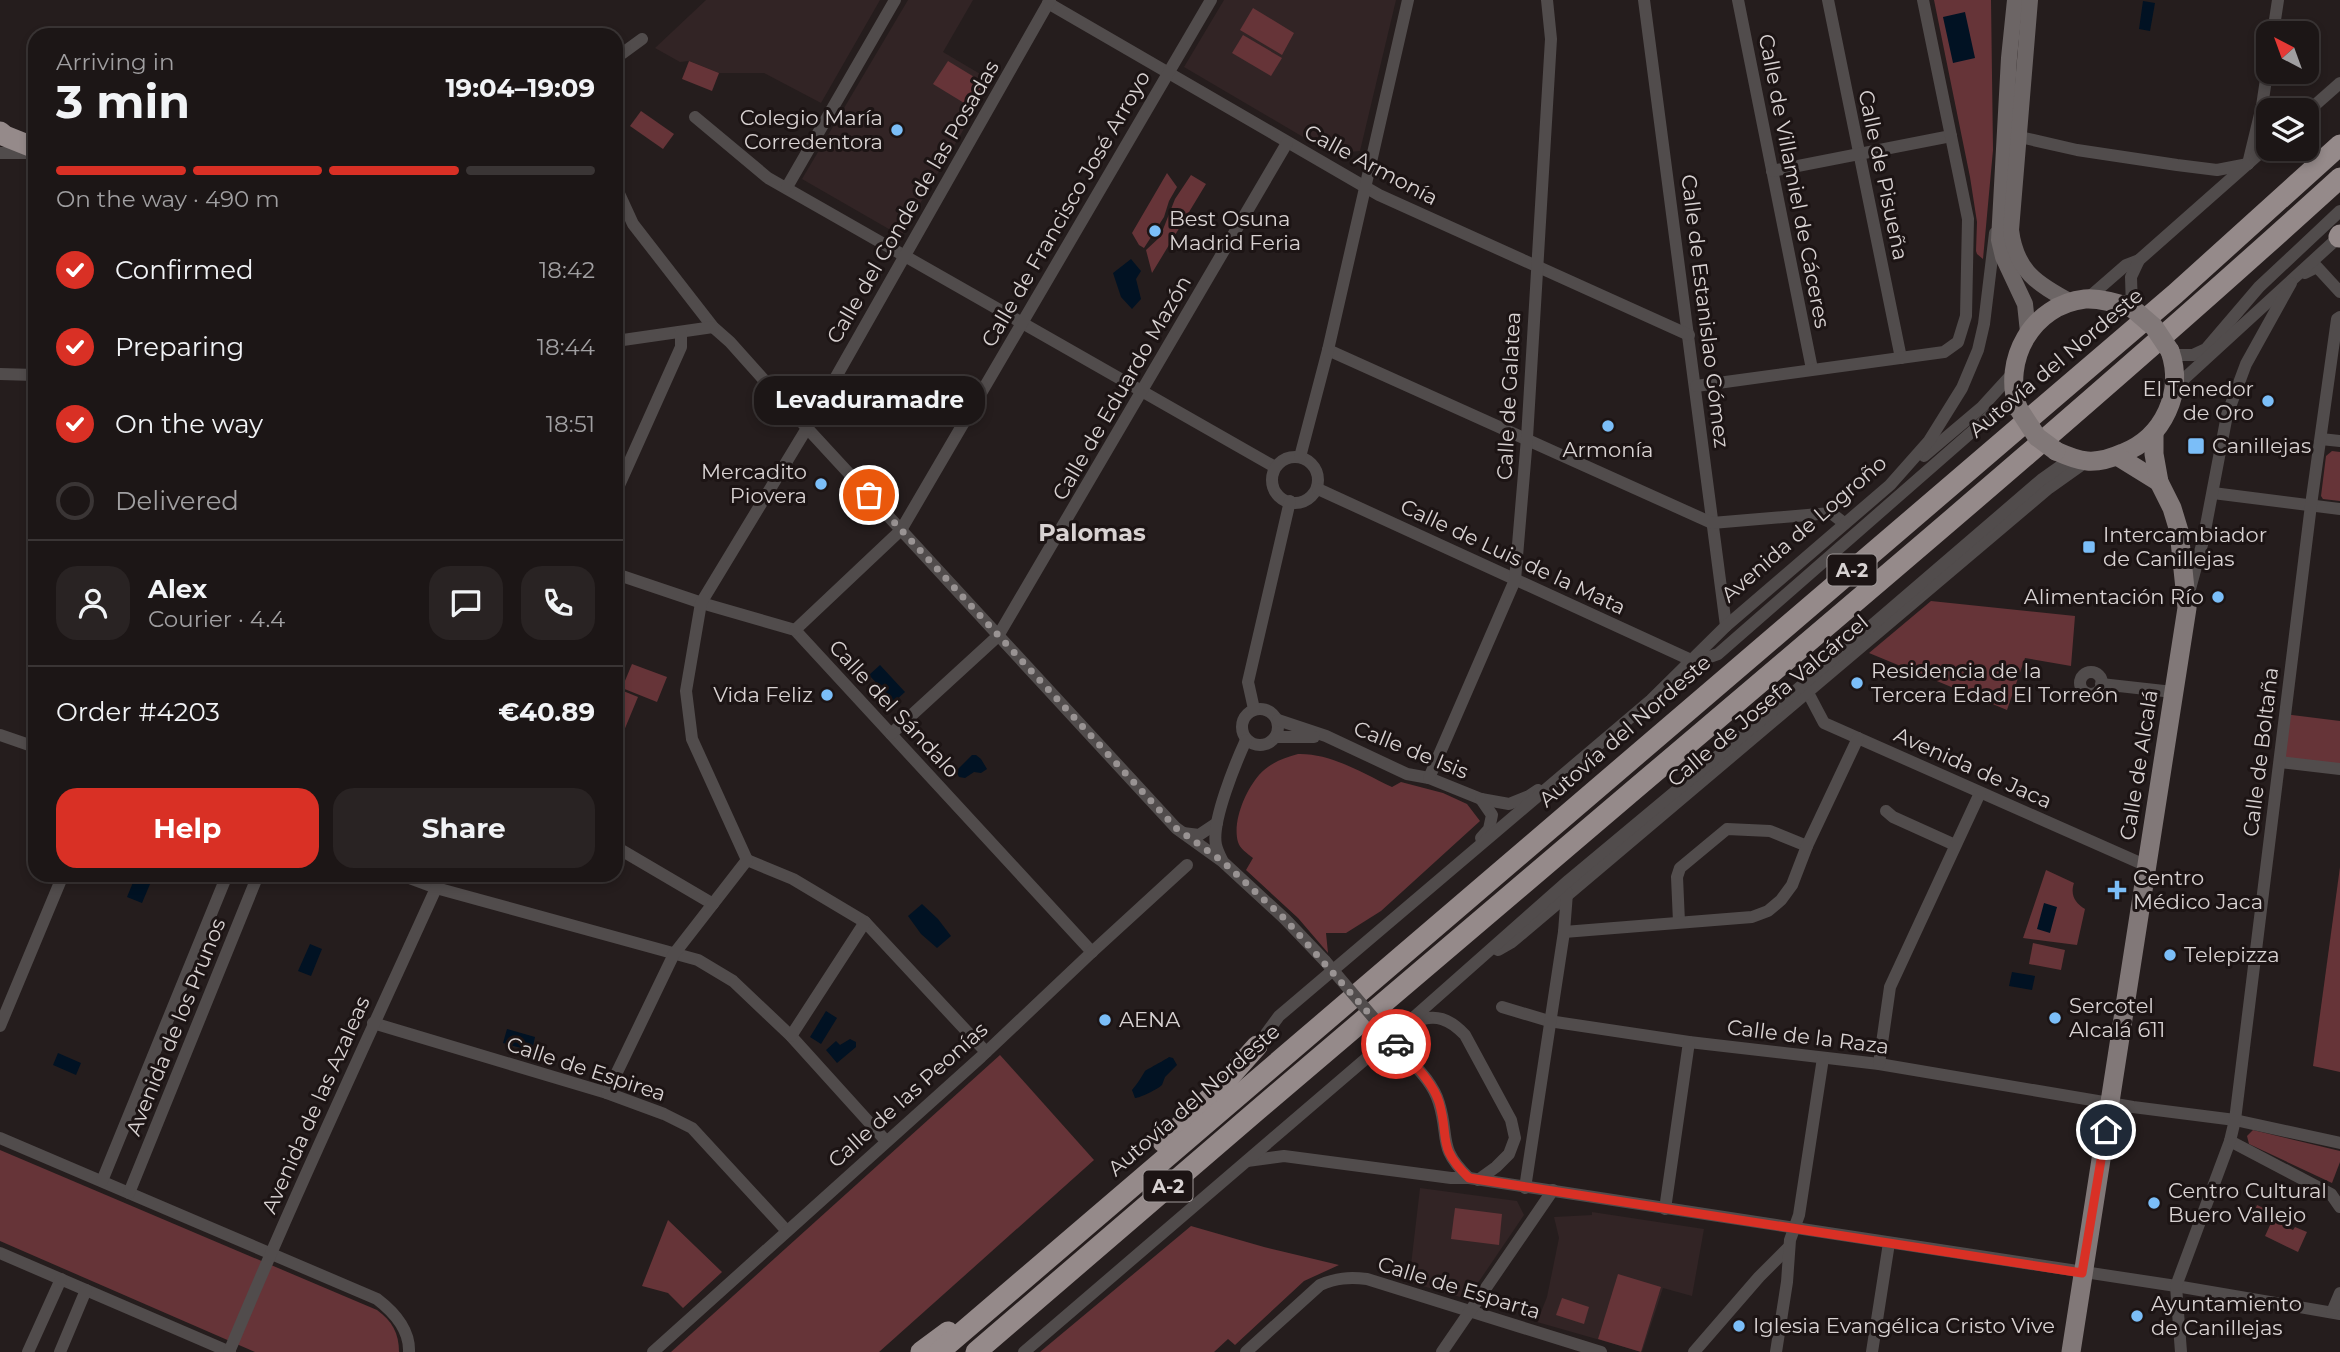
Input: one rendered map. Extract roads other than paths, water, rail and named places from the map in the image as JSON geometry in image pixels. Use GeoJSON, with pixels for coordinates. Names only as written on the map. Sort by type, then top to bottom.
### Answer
{"type":"FeatureCollection","features":[{"type":"Feature","properties":{"kind":"highway"},"geometry":{"type":"LineString","coordinates":[[0,132],[28,145]]}},
{"type":"Feature","properties":{"kind":"highway","name":"Autovía del Nordeste"},"geometry":{"type":"LineString","coordinates":[[939,1352],[2175,294],[2340,145]]}},
{"type":"Feature","properties":{"kind":"highway","name":"A-2"},"geometry":{"type":"LineString","coordinates":[[976,1352],[1360,1021],[1962,511],[2193,312],[2340,178]]}},
{"type":"Feature","properties":{"kind":"highway","name":"A-2"},"geometry":{"type":"LineString","coordinates":[[1063,1245],[1144,1158],[1215,1093],[1257,1046]]}},
{"type":"Feature","properties":{"kind":"highway"},"geometry":{"type":"LineString","coordinates":[[921,1352],[1038,1267]]}},
{"type":"Feature","properties":{"kind":"main road","name":"Avenida de Logroño"},"geometry":{"type":"LineString","coordinates":[[2015,0],[2009,58],[2013,140],[2012,244],[2023,268],[2037,283],[2079,300]]}},
{"type":"Feature","properties":{"kind":"main road","name":"Avenida de Logroño"},"geometry":{"type":"LineString","coordinates":[[2028,332],[2025,304],[2003,257],[1999,240],[2001,184],[2013,140],[2030,0]]}},
{"type":"Feature","properties":{"kind":"main road"},"geometry":{"type":"LineString","coordinates":[[2079,300],[2109,301],[2132,309],[2154,327],[2170,353],[2174,388],[2168,411],[2154,432],[2131,450],[2117,456],[2072,457],[2029,428],[2018,408],[2014,397],[2013,373],[2020,345],[2028,332],[2048,314],[2079,300]]}},
{"type":"Feature","properties":{"kind":"main road","name":"Calle de Alcalá"},"geometry":{"type":"LineString","coordinates":[[2071,1352],[2187,600],[2179,531],[2172,508],[2159,482],[2154,454],[2154,432]]}},
{"type":"Feature","properties":{"kind":"main road"},"geometry":{"type":"LineString","coordinates":[[2117,456],[2159,482]]}},
{"type":"Feature","properties":{"kind":"street"},"geometry":{"type":"LineString","coordinates":[[787,187],[895,0]]}},
{"type":"Feature","properties":{"kind":"street","name":"Calle de Francisco José Arroyo"},"geometry":{"type":"LineString","coordinates":[[795,629],[901,530],[1211,0]]}},
{"type":"Feature","properties":{"kind":"street"},"geometry":{"type":"LineString","coordinates":[[1300,457],[1328,350],[1408,0]]}},
{"type":"Feature","properties":{"kind":"street","name":"Calle de Galatea"},"geometry":{"type":"LineString","coordinates":[[1429,778],[1515,580],[1527,438],[1551,39],[1547,0]]}},
{"type":"Feature","properties":{"kind":"street","name":"Calle de Estanislao Gómez"},"geometry":{"type":"LineString","coordinates":[[1644,0],[1726,626]]}},
{"type":"Feature","properties":{"kind":"street","name":"Calle de Villamiel de Cáceres"},"geometry":{"type":"LineString","coordinates":[[1738,0],[1812,369]]}},
{"type":"Feature","properties":{"kind":"street","name":"Calle de Pisueña"},"geometry":{"type":"LineString","coordinates":[[1828,0],[1901,358]]}},
{"type":"Feature","properties":{"kind":"street"},"geometry":{"type":"LineString","coordinates":[[1696,386],[1944,352],[1958,342],[1966,316],[1968,219],[1923,0]]}},
{"type":"Feature","properties":{"kind":"street"},"geometry":{"type":"LineString","coordinates":[[2275,21],[2278,0]]}},
{"type":"Feature","properties":{"kind":"street","name":"Calle Armonía"},"geometry":{"type":"LineString","coordinates":[[1049,1],[1364,187],[1689,335]]}},
{"type":"Feature","properties":{"kind":"street","name":"Calle del Conde de las Posadas"},"geometry":{"type":"LineString","coordinates":[[701,603],[807,428],[1049,1]]}},
{"type":"Feature","properties":{"kind":"street"},"geometry":{"type":"LineString","coordinates":[[623,53],[642,39]]}},
{"type":"Feature","properties":{"kind":"street"},"geometry":{"type":"LineString","coordinates":[[2319,102],[2340,83]]}},
{"type":"Feature","properties":{"kind":"street"},"geometry":{"type":"LineString","coordinates":[[2248,164],[2265,84]]}},
{"type":"Feature","properties":{"kind":"street"},"geometry":{"type":"LineString","coordinates":[[695,117],[768,178],[1275,467]]}},
{"type":"Feature","properties":{"kind":"street"},"geometry":{"type":"LineString","coordinates":[[1772,171],[1951,136]]}},
{"type":"Feature","properties":{"kind":"street"},"geometry":{"type":"LineString","coordinates":[[2013,140],[2217,170],[2248,164]]}},
{"type":"Feature","properties":{"kind":"street","name":"Calle de Eduardo Mazón"},"geometry":{"type":"LineString","coordinates":[[891,734],[998,636],[1287,143]]}},
{"type":"Feature","properties":{"kind":"street"},"geometry":{"type":"LineString","coordinates":[[0,153],[28,153]]}},
{"type":"Feature","properties":{"kind":"street"},"geometry":{"type":"LineString","coordinates":[[2079,300],[2126,265],[2139,260],[2256,157]]}},
{"type":"Feature","properties":{"kind":"street","name":"Avenida de Logroño"},"geometry":{"type":"LineString","coordinates":[[1257,1046],[1279,1016],[1651,700],[1726,626],[1890,485],[1929,441],[1962,388],[1978,350],[1984,324],[2001,184]]}},
{"type":"Feature","properties":{"kind":"street"},"geometry":{"type":"LineString","coordinates":[[623,202],[633,224],[713,327],[730,342],[998,636],[1181,833],[1222,861],[1285,919],[1325,961],[1433,1088],[1439,1103],[1446,1147],[1454,1164],[1473,1179]]}},
{"type":"Feature","properties":{"kind":"street"},"geometry":{"type":"LineString","coordinates":[[2170,353],[2193,355],[2206,349],[2259,287],[2340,211]]}},
{"type":"Feature","properties":{"kind":"street","name":"Calle de Alcalá"},"geometry":{"type":"LineString","coordinates":[[2174,388],[2340,236]]}},
{"type":"Feature","properties":{"kind":"street"},"geometry":{"type":"LineString","coordinates":[[2132,309],[2131,278],[2139,260]]}},
{"type":"Feature","properties":{"kind":"street"},"geometry":{"type":"LineString","coordinates":[[2294,279],[2317,267],[2340,292]]}},
{"type":"Feature","properties":{"kind":"street","name":"Calle de Alcalá"},"geometry":{"type":"LineString","coordinates":[[2187,600],[2203,541],[2227,415],[2246,364],[2294,279]]}},
{"type":"Feature","properties":{"kind":"street","name":"Calle de Boltaña"},"geometry":{"type":"LineString","coordinates":[[2180,1352],[2176,1286],[2230,1141],[2235,1120],[2311,505],[2337,319],[2340,317]]}},
{"type":"Feature","properties":{"kind":"street"},"geometry":{"type":"LineString","coordinates":[[623,340],[713,327]]}},
{"type":"Feature","properties":{"kind":"street"},"geometry":{"type":"LineString","coordinates":[[623,476],[681,347],[681,333]]}},
{"type":"Feature","properties":{"kind":"street"},"geometry":{"type":"LineString","coordinates":[[1328,350],[1712,523],[1831,513],[1843,523]]}},
{"type":"Feature","properties":{"kind":"street"},"geometry":{"type":"LineString","coordinates":[[1890,485],[1982,407],[2013,373]]}},
{"type":"Feature","properties":{"kind":"street"},"geometry":{"type":"LineString","coordinates":[[0,374],[28,375]]}},
{"type":"Feature","properties":{"kind":"street","name":"Avenida de Logroño"},"geometry":{"type":"LineString","coordinates":[[1691,660],[1701,660],[1718,654],[1990,416],[2000,410],[2018,408]]}},
{"type":"Feature","properties":{"kind":"street"},"geometry":{"type":"LineString","coordinates":[[2320,439],[2340,442]]}},
{"type":"Feature","properties":{"kind":"street"},"geometry":{"type":"LineString","coordinates":[[1300,457],[1316,468],[1319,475],[1318,489],[1305,500],[1290,501],[1278,496],[1273,489],[1272,475],[1281,461],[1300,457]]}},
{"type":"Feature","properties":{"kind":"street","name":"Calle de Josefa Valcárcel"},"geometry":{"type":"LineString","coordinates":[[1471,967],[1512,942],[2041,480],[2072,457]]}},
{"type":"Feature","properties":{"kind":"street","name":"Calle de Luis de la Mata"},"geometry":{"type":"LineString","coordinates":[[1318,489],[1691,660]]}},
{"type":"Feature","properties":{"kind":"street"},"geometry":{"type":"LineString","coordinates":[[2213,493],[2340,509]]}},
{"type":"Feature","properties":{"kind":"street"},"geometry":{"type":"LineString","coordinates":[[1254,709],[1248,682],[1290,501]]}},
{"type":"Feature","properties":{"kind":"street"},"geometry":{"type":"LineString","coordinates":[[623,575],[701,603],[795,629]]}},
{"type":"Feature","properties":{"kind":"street"},"geometry":{"type":"LineString","coordinates":[[701,603],[686,691],[692,738],[747,860],[793,879],[865,922],[986,1052]]}},
{"type":"Feature","properties":{"kind":"street","name":"Calle del Sándalo"},"geometry":{"type":"LineString","coordinates":[[795,629],[1092,952]]}},
{"type":"Feature","properties":{"kind":"street"},"geometry":{"type":"LineString","coordinates":[[2101,684],[2173,692]]}},
{"type":"Feature","properties":{"kind":"street","name":"Calle de Josefa Valcárcel"},"geometry":{"type":"LineString","coordinates":[[1024,1352],[1404,1026],[1569,880],[1806,688]]}},
{"type":"Feature","properties":{"kind":"street","name":"Avenida de Jaca"},"geometry":{"type":"LineString","coordinates":[[1806,688],[1824,723],[2147,866]]}},
{"type":"Feature","properties":{"kind":"street"},"geometry":{"type":"LineString","coordinates":[[1263,708],[1272,712],[1278,720],[1276,737],[1267,744],[1256,745],[1246,740],[1242,732],[1242,722],[1246,714],[1254,709],[1263,708]]}},
{"type":"Feature","properties":{"kind":"street","name":"Calle de Isis"},"geometry":{"type":"LineString","coordinates":[[1278,720],[1326,737],[1407,774],[1429,778],[1481,799],[1509,804],[1529,796],[1602,743]]}},
{"type":"Feature","properties":{"kind":"street"},"geometry":{"type":"LineString","coordinates":[[0,735],[28,745]]}},
{"type":"Feature","properties":{"kind":"street","name":"Calle de Isis"},"geometry":{"type":"LineString","coordinates":[[1276,737],[1326,737]]}},
{"type":"Feature","properties":{"kind":"street"},"geometry":{"type":"LineString","coordinates":[[1564,932],[1752,917],[1769,911],[1781,901],[1792,885],[1807,846],[1858,738]]}},
{"type":"Feature","properties":{"kind":"street"},"geometry":{"type":"LineString","coordinates":[[1222,861],[1215,844],[1217,823],[1233,769],[1246,740]]}},
{"type":"Feature","properties":{"kind":"street"},"geometry":{"type":"LineString","coordinates":[[2280,762],[2340,769]]}},
{"type":"Feature","properties":{"kind":"street"},"geometry":{"type":"LineString","coordinates":[[1879,1064],[1890,986],[1980,793]]}},
{"type":"Feature","properties":{"kind":"street","name":"Calle de Isis"},"geometry":{"type":"LineString","coordinates":[[1450,872],[1489,828],[1492,814],[1481,799]]}},
{"type":"Feature","properties":{"kind":"street"},"geometry":{"type":"LineString","coordinates":[[1886,811],[1893,817],[1955,845]]}},
{"type":"Feature","properties":{"kind":"street"},"geometry":{"type":"LineString","coordinates":[[1181,833],[1199,835],[1217,823]]}},
{"type":"Feature","properties":{"kind":"street"},"geometry":{"type":"LineString","coordinates":[[1679,922],[1676,877],[1680,868],[1727,829],[1770,831],[1807,846]]}},
{"type":"Feature","properties":{"kind":"street"},"geometry":{"type":"LineString","coordinates":[[623,851],[713,904]]}},
{"type":"Feature","properties":{"kind":"street"},"geometry":{"type":"LineString","coordinates":[[607,1093],[674,954],[747,860]]}},
{"type":"Feature","properties":{"kind":"street","name":"Calle de las Peonías"},"geometry":{"type":"LineString","coordinates":[[653,1352],[986,1052],[1187,865]]}},
{"type":"Feature","properties":{"kind":"street"},"geometry":{"type":"LineString","coordinates":[[1525,1188],[1564,932],[1569,880]]}},
{"type":"Feature","properties":{"kind":"street"},"geometry":{"type":"LineString","coordinates":[[0,1026],[60,882]]}},
{"type":"Feature","properties":{"kind":"street","name":"Avenida de los Prunos"},"geometry":{"type":"LineString","coordinates":[[102,1181],[224,882]]}},
{"type":"Feature","properties":{"kind":"street","name":"Avenida de los Prunos"},"geometry":{"type":"LineString","coordinates":[[129,1193],[255,882]]}},
{"type":"Feature","properties":{"kind":"street"},"geometry":{"type":"LineString","coordinates":[[421,882],[698,960],[733,981],[791,1036],[886,1141]]}},
{"type":"Feature","properties":{"kind":"street","name":"Avenida de las Azaleas"},"geometry":{"type":"LineString","coordinates":[[230,1352],[270,1254],[438,882]]}},
{"type":"Feature","properties":{"kind":"street"},"geometry":{"type":"LineString","coordinates":[[791,1036],[865,922]]}},
{"type":"Feature","properties":{"kind":"street","name":"Calle de la Raza"},"geometry":{"type":"LineString","coordinates":[[1502,1007],[1549,1021],[1689,1042],[1879,1064],[2110,1104],[2235,1120],[2340,1143]]}},
{"type":"Feature","properties":{"kind":"street"},"geometry":{"type":"LineString","coordinates":[[1404,1026],[1427,1017],[1441,1017],[1455,1024],[1465,1035],[1511,1120],[1515,1138],[1509,1154],[1496,1167],[1473,1179]]}},
{"type":"Feature","properties":{"kind":"street","name":"Calle de Espirea"},"geometry":{"type":"LineString","coordinates":[[373,1023],[607,1093],[664,1114],[692,1128],[786,1230]]}},
{"type":"Feature","properties":{"kind":"street"},"geometry":{"type":"LineString","coordinates":[[1665,1209],[1689,1042]]}},
{"type":"Feature","properties":{"kind":"street"},"geometry":{"type":"LineString","coordinates":[[1776,1352],[1787,1282],[1789,1247],[1800,1215],[1823,1058]]}},
{"type":"Feature","properties":{"kind":"street"},"geometry":{"type":"LineString","coordinates":[[0,1138],[384,1304],[402,1323],[410,1344],[409,1352]]}},
{"type":"Feature","properties":{"kind":"street"},"geometry":{"type":"LineString","coordinates":[[2230,1141],[2330,1194],[2340,1207]]}},
{"type":"Feature","properties":{"kind":"street"},"geometry":{"type":"LineString","coordinates":[[1245,1161],[1284,1156],[1553,1190],[2336,1313],[2340,1293]]}},
{"type":"Feature","properties":{"kind":"street"},"geometry":{"type":"LineString","coordinates":[[1443,1352],[1553,1190]]}},
{"type":"Feature","properties":{"kind":"street"},"geometry":{"type":"LineString","coordinates":[[1872,1352],[1889,1243]]}},
{"type":"Feature","properties":{"kind":"street"},"geometry":{"type":"LineString","coordinates":[[1694,1352],[1759,1277],[1789,1247]]}},
{"type":"Feature","properties":{"kind":"street"},"geometry":{"type":"LineString","coordinates":[[0,1253],[230,1352]]}},
{"type":"Feature","properties":{"kind":"street"},"geometry":{"type":"LineString","coordinates":[[29,1352],[61,1279]]}},
{"type":"Feature","properties":{"kind":"street","name":"Calle de Esparta"},"geometry":{"type":"LineString","coordinates":[[1246,1352],[1304,1297],[1320,1285],[1335,1279],[1367,1279],[1601,1352]]}},
{"type":"Feature","properties":{"kind":"street"},"geometry":{"type":"LineString","coordinates":[[60,1352],[86,1290]]}},
{"type":"Feature","properties":{"kind":"water"},"geometry":{"type":"Polygon","coordinates":[[[2143,1],[2155,3],[2150,31],[2139,29],[2143,1]]]}},
{"type":"Feature","properties":{"kind":"water"},"geometry":{"type":"Polygon","coordinates":[[[1965,12],[1975,58],[1953,63],[1943,17],[1965,12]]]}},
{"type":"Feature","properties":{"kind":"water"},"geometry":{"type":"Polygon","coordinates":[[[1131,259],[1141,271],[1136,279],[1141,299],[1132,309],[1121,297],[1113,273],[1131,259]]]}},
{"type":"Feature","properties":{"kind":"water"},"geometry":{"type":"Polygon","coordinates":[[[880,665],[905,692],[894,702],[869,675],[880,665]]]}},
{"type":"Feature","properties":{"kind":"water"},"geometry":{"type":"Polygon","coordinates":[[[972,755],[981,759],[987,769],[981,773],[974,772],[965,778],[959,777],[956,771],[972,755]]]}},
{"type":"Feature","properties":{"kind":"water"},"geometry":{"type":"Polygon","coordinates":[[[133,882],[151,882],[142,903],[127,897],[133,882]]]}},
{"type":"Feature","properties":{"kind":"water"},"geometry":{"type":"Polygon","coordinates":[[[2044,903],[2057,907],[2050,933],[2037,929],[2044,903]]]}},
{"type":"Feature","properties":{"kind":"water"},"geometry":{"type":"Polygon","coordinates":[[[922,904],[951,936],[937,948],[921,934],[908,916],[922,904]]]}},
{"type":"Feature","properties":{"kind":"water"},"geometry":{"type":"Polygon","coordinates":[[[310,944],[322,949],[311,976],[298,971],[310,944]]]}},
{"type":"Feature","properties":{"kind":"water"},"geometry":{"type":"Polygon","coordinates":[[[2012,972],[2035,976],[2032,990],[2009,986],[2012,972]]]}},
{"type":"Feature","properties":{"kind":"water"},"geometry":{"type":"Polygon","coordinates":[[[826,1011],[837,1018],[821,1044],[810,1037],[826,1011]]]}},
{"type":"Feature","properties":{"kind":"water"},"geometry":{"type":"Polygon","coordinates":[[[507,1029],[535,1037],[532,1051],[503,1043],[507,1029]]]}},
{"type":"Feature","properties":{"kind":"water"},"geometry":{"type":"Polygon","coordinates":[[[850,1039],[856,1042],[856,1047],[837,1063],[826,1050],[836,1041],[840,1045],[850,1039]]]}},
{"type":"Feature","properties":{"kind":"water"},"geometry":{"type":"Polygon","coordinates":[[[58,1053],[81,1063],[76,1075],[53,1065],[58,1053]]]}},
{"type":"Feature","properties":{"kind":"water"},"geometry":{"type":"Polygon","coordinates":[[[1169,1057],[1173,1058],[1177,1065],[1165,1077],[1162,1085],[1135,1098],[1132,1090],[1145,1071],[1169,1057]]]}},
{"type":"Feature","properties":{"kind":"place","name":"Colegio María Corredentora"},"geometry":{"type":"Point","coordinates":[897,130]}},
{"type":"Feature","properties":{"kind":"place","name":"Best Osuna Madrid Feria"},"geometry":{"type":"Point","coordinates":[1155,231]}},
{"type":"Feature","properties":{"kind":"place","name":"El Tenedor de Oro"},"geometry":{"type":"Point","coordinates":[2268,401]}},
{"type":"Feature","properties":{"kind":"place","name":"Armonía"},"geometry":{"type":"Point","coordinates":[1608,426]}},
{"type":"Feature","properties":{"kind":"place","name":"Canillejas"},"geometry":{"type":"Point","coordinates":[2196,446]}},
{"type":"Feature","properties":{"kind":"place","name":"Mercadito Piovera"},"geometry":{"type":"Point","coordinates":[821,484]}},
{"type":"Feature","properties":{"kind":"place","name":"Levaduramadre"},"geometry":{"type":"Point","coordinates":[869,495]}},
{"type":"Feature","properties":{"kind":"place","name":"Intercambiador de Canillejas"},"geometry":{"type":"Point","coordinates":[2089,547]}},
{"type":"Feature","properties":{"kind":"place","name":"Alimentación Río"},"geometry":{"type":"Point","coordinates":[2218,597]}},
{"type":"Feature","properties":{"kind":"place","name":"Residencia de la Tercera Edad El Torreón"},"geometry":{"type":"Point","coordinates":[1857,683]}},
{"type":"Feature","properties":{"kind":"place","name":"Vida Feliz"},"geometry":{"type":"Point","coordinates":[827,695]}},
{"type":"Feature","properties":{"kind":"place","name":"Centro Médico Jaca"},"geometry":{"type":"Point","coordinates":[2117,890]}},
{"type":"Feature","properties":{"kind":"place","name":"Telepizza"},"geometry":{"type":"Point","coordinates":[2170,955]}},
{"type":"Feature","properties":{"kind":"place","name":"Sercotel Alcalá 611"},"geometry":{"type":"Point","coordinates":[2055,1018]}},
{"type":"Feature","properties":{"kind":"place","name":"AENA"},"geometry":{"type":"Point","coordinates":[1105,1020]}},
{"type":"Feature","properties":{"kind":"place","name":"Centro Cultural Buero Vallejo"},"geometry":{"type":"Point","coordinates":[2154,1203]}},
{"type":"Feature","properties":{"kind":"place","name":"Ayuntamiento de Canillejas"},"geometry":{"type":"Point","coordinates":[2137,1316]}},
{"type":"Feature","properties":{"kind":"place","name":"Iglesia Evangélica Cristo Vive"},"geometry":{"type":"Point","coordinates":[1739,1326]}},
{"type":"Feature","properties":{"kind":"district","name":"Palomas"},"geometry":{"type":"Point","coordinates":[1092,533]}}]}
